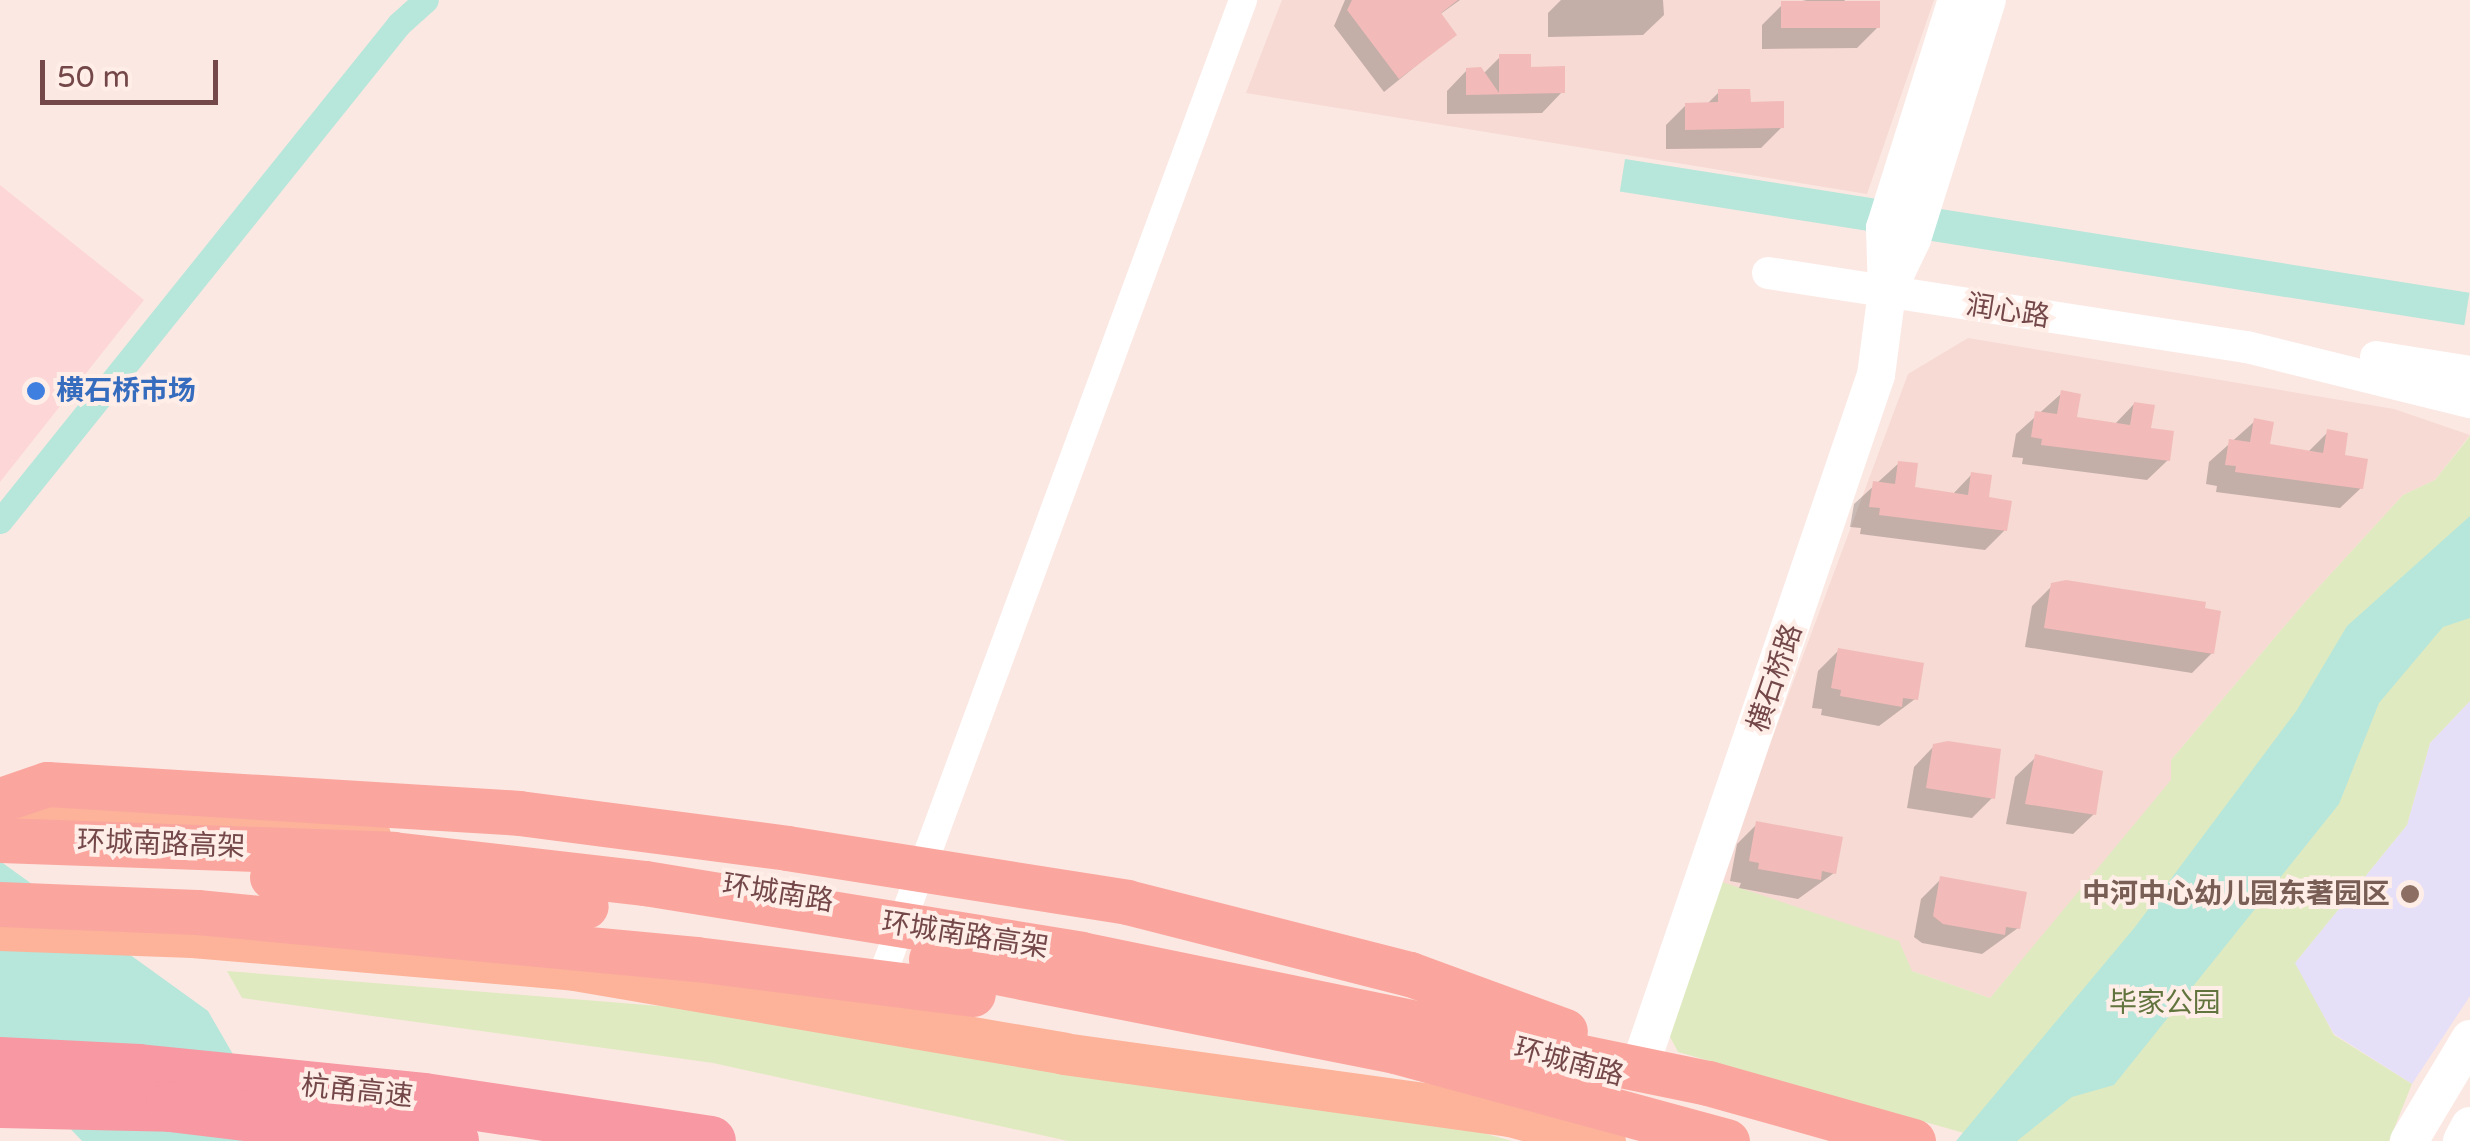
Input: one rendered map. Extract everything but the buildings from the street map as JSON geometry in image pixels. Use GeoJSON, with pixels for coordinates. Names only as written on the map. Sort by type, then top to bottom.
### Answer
{"type":"FeatureCollection","features":[{"type":"Feature","properties":{"kind":"highway"},"geometry":{"type":"LineString","coordinates":[[0,800],[47,784],[519,813],[1127,902],[1410,974],[1708,1084]]}},
{"type":"Feature","properties":{"kind":"highway","name":"环城南路高架"},"geometry":{"type":"LineString","coordinates":[[0,840],[393,854],[645,882],[1080,954],[1708,1084],[1914,1141]]}},
{"type":"Feature","properties":{"kind":"highway","name":"环城南路高架"},"geometry":{"type":"LineString","coordinates":[[0,868],[222,872],[736,920],[1395,1051],[1728,1141]]}},
{"type":"Feature","properties":{"kind":"highway"},"geometry":{"type":"LineString","coordinates":[[0,904],[196,912],[696,959],[1395,1051]]}},
{"type":"Feature","properties":{"kind":"highway","name":"杭甬高速"},"geometry":{"type":"LineString","coordinates":[[0,1062],[424,1098],[711,1141]]}},
{"type":"Feature","properties":{"kind":"highway","name":"杭甬高速"},"geometry":{"type":"LineString","coordinates":[[0,1103],[170,1107],[454,1141]]}},
{"type":"Feature","properties":{"kind":"main road","name":"横石桥路"},"geometry":{"type":"LineString","coordinates":[[1642,1060],[1870,394],[1887,292],[1885,228],[1957,0]]}},
{"type":"Feature","properties":{"kind":"main road","name":"横石桥路"},"geometry":{"type":"LineString","coordinates":[[1887,292],[1912,239],[1988,0]]}},
{"type":"Feature","properties":{"kind":"main road","name":"环城南路"},"geometry":{"type":"LineString","coordinates":[[0,809],[302,827],[906,913],[1118,948],[1354,1004],[1652,1084],[1830,1141]]}},
{"type":"Feature","properties":{"kind":"main road"},"geometry":{"type":"LineString","coordinates":[[0,930],[193,938],[575,970],[866,1020],[1510,1116],[1605,1141]]}},
{"type":"Feature","properties":{"kind":"main road"},"geometry":{"type":"LineString","coordinates":[[2410,1141],[2470,1039]]}},
{"type":"Feature","properties":{"kind":"main road"},"geometry":{"type":"LineString","coordinates":[[2462,1141],[2470,1126]]}},
{"type":"Feature","properties":{"kind":"street"},"geometry":{"type":"LineString","coordinates":[[866,1020],[1243,0]]}},
{"type":"Feature","properties":{"kind":"street","name":"润心路"},"geometry":{"type":"LineString","coordinates":[[1768,273],[2248,347],[2470,402]]}},
{"type":"Feature","properties":{"kind":"street","name":"润心路"},"geometry":{"type":"LineString","coordinates":[[2248,347],[2349,352],[2470,372]]}},
{"type":"Feature","properties":{"kind":"shaded area"},"geometry":{"type":"Polygon","coordinates":[[[1282,0],[1934,0],[1867,194],[1246,93],[1282,0]]]}},
{"type":"Feature","properties":{"kind":"shaded area","name":"横石桥市场"},"geometry":{"type":"Polygon","coordinates":[[[0,185],[144,300],[0,482],[0,185]]]}},
{"type":"Feature","properties":{"kind":"shaded area"},"geometry":{"type":"Polygon","coordinates":[[[1968,338],[2394,409],[2470,435],[2435,480],[2403,495],[2305,602],[2171,760],[2172,780],[1990,998],[1912,971],[1719,881],[1908,374],[1968,338]]]}},
{"type":"Feature","properties":{"kind":"shaded area","name":"中河中心幼儿园东著园区"},"geometry":{"type":"Polygon","coordinates":[[[2470,701],[2470,996],[2412,1084],[2334,1034],[2294,964],[2407,825],[2430,743],[2470,701]]]}},
{"type":"Feature","properties":{"kind":"green space","name":"毕家公园"},"geometry":{"type":"Polygon","coordinates":[[[2470,436],[2470,701],[2430,743],[2407,825],[2295,963],[2334,1035],[2412,1084],[2389,1141],[1992,1141],[1678,1052],[1669,1035],[1719,881],[1899,941],[1912,971],[1990,998],[2171,780],[2171,760],[2305,602],[2403,495],[2435,480],[2470,436]]]}},
{"type":"Feature","properties":{"kind":"green space"},"geometry":{"type":"Polygon","coordinates":[[[227,971],[746,1013],[1450,1124],[1512,1141],[1068,1141],[713,1063],[242,998],[227,971]]]}},
{"type":"Feature","properties":{"kind":"water"},"geometry":{"type":"Polygon","coordinates":[[[1625,159],[2469,293],[2464,325],[1620,192],[1625,159]]]}},
{"type":"Feature","properties":{"kind":"water"},"geometry":{"type":"Polygon","coordinates":[[[2470,516],[2470,618],[2443,627],[2379,703],[2339,804],[2114,1085],[2072,1097],[2017,1141],[1956,1141],[2135,927],[2297,710],[2347,626],[2470,516]]]}},
{"type":"Feature","properties":{"kind":"water"},"geometry":{"type":"Polygon","coordinates":[[[0,861],[208,1011],[283,1141],[82,1141],[0,1055],[0,861]]]}},
{"type":"Feature","properties":{"kind":"waterway"},"geometry":{"type":"LineString","coordinates":[[0,521],[399,24],[426,0]]}},
{"type":"Feature","properties":{"kind":"place","name":"横石桥市场"},"geometry":{"type":"Point","coordinates":[36,391]}},
{"type":"Feature","properties":{"kind":"place","name":"中河中心幼儿园东著园区"},"geometry":{"type":"Point","coordinates":[2410,894]}}]}
